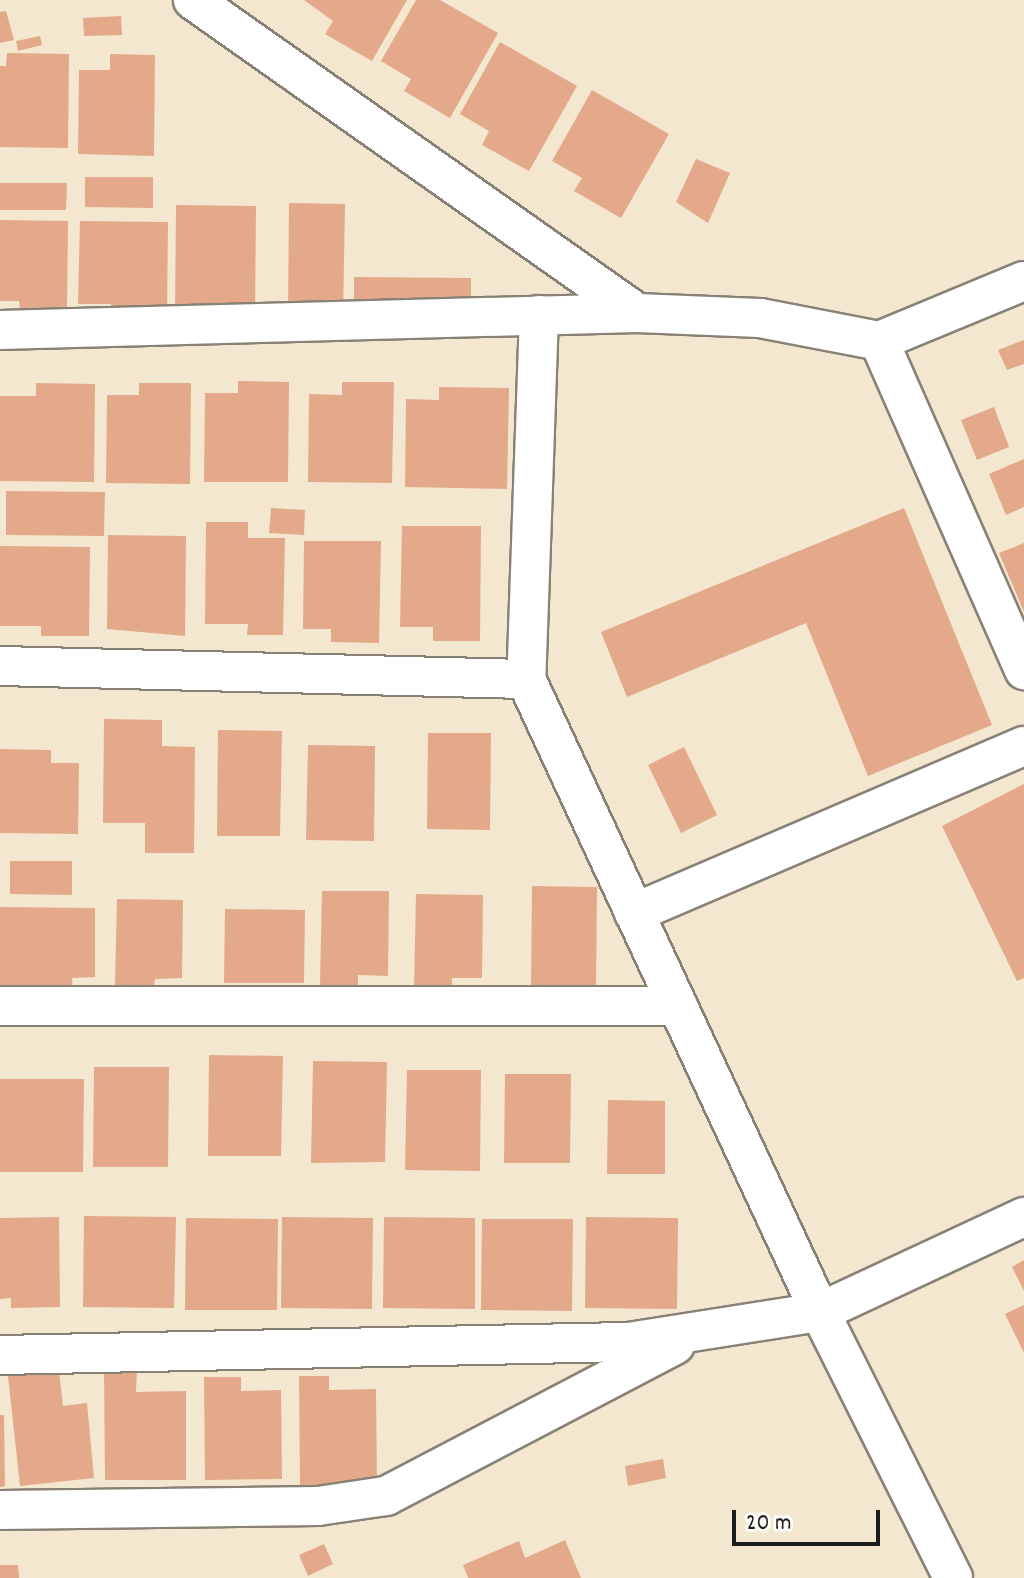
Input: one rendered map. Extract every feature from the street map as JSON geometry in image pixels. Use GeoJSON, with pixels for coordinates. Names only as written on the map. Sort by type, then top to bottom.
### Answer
{"type":"FeatureCollection","features":[{"type":"Feature","properties":{"kind":"street"},"geometry":{"type":"LineString","coordinates":[[193,0],[637,313]]}},
{"type":"Feature","properties":{"kind":"street"},"geometry":{"type":"LineString","coordinates":[[0,330],[637,313],[760,318],[879,341],[1024,281]]}},
{"type":"Feature","properties":{"kind":"street"},"geometry":{"type":"LineString","coordinates":[[539,315],[526,679],[820,1312],[953,1578]]}},
{"type":"Feature","properties":{"kind":"street"},"geometry":{"type":"LineString","coordinates":[[879,341],[1024,670]]}},
{"type":"Feature","properties":{"kind":"street"},"geometry":{"type":"LineString","coordinates":[[0,666],[526,679]]}},
{"type":"Feature","properties":{"kind":"street"},"geometry":{"type":"LineString","coordinates":[[634,913],[1024,746]]}},
{"type":"Feature","properties":{"kind":"street"},"geometry":{"type":"LineString","coordinates":[[0,1006],[678,1006]]}},
{"type":"Feature","properties":{"kind":"street"},"geometry":{"type":"LineString","coordinates":[[0,1355],[628,1342],[820,1312],[1024,1217]]}},
{"type":"Feature","properties":{"kind":"street"},"geometry":{"type":"LineString","coordinates":[[0,1510],[318,1506],[386,1496],[704,1330]]}},
{"type":"Feature","properties":{"kind":"building"},"geometry":{"type":"Polygon","coordinates":[[[304,0],[407,0],[372,61],[325,34],[333,21],[304,0]]]}},
{"type":"Feature","properties":{"kind":"building"},"geometry":{"type":"Polygon","coordinates":[[[416,0],[440,0],[498,33],[450,118],[404,91],[411,79],[381,61],[416,0]]]}},
{"type":"Feature","properties":{"kind":"building"},"geometry":{"type":"Polygon","coordinates":[[[6,11],[14,40],[0,43],[0,12],[6,11]]]}},
{"type":"Feature","properties":{"kind":"building"},"geometry":{"type":"Polygon","coordinates":[[[121,16],[122,35],[84,36],[83,18],[121,16]]]}},
{"type":"Feature","properties":{"kind":"building"},"geometry":{"type":"Polygon","coordinates":[[[40,36],[42,45],[18,51],[16,41],[40,36]]]}},
{"type":"Feature","properties":{"kind":"building"},"geometry":{"type":"Polygon","coordinates":[[[500,42],[577,86],[529,171],[482,145],[489,131],[460,114],[500,42]]]}},
{"type":"Feature","properties":{"kind":"building"},"geometry":{"type":"Polygon","coordinates":[[[7,53],[69,54],[68,148],[0,147],[0,66],[6,66],[7,53]]]}},
{"type":"Feature","properties":{"kind":"building"},"geometry":{"type":"Polygon","coordinates":[[[110,54],[155,55],[154,156],[78,154],[79,70],[110,70],[110,54]]]}},
{"type":"Feature","properties":{"kind":"building"},"geometry":{"type":"Polygon","coordinates":[[[592,90],[669,134],[621,218],[574,191],[582,178],[552,161],[592,90]]]}},
{"type":"Feature","properties":{"kind":"building"},"geometry":{"type":"Polygon","coordinates":[[[696,159],[730,173],[708,223],[676,202],[696,159]]]}},
{"type":"Feature","properties":{"kind":"building"},"geometry":{"type":"Polygon","coordinates":[[[85,177],[153,177],[153,208],[85,207],[85,177]]]}},
{"type":"Feature","properties":{"kind":"building"},"geometry":{"type":"Polygon","coordinates":[[[0,183],[67,183],[66,210],[0,210],[0,183]]]}},
{"type":"Feature","properties":{"kind":"building"},"geometry":{"type":"Polygon","coordinates":[[[289,203],[345,204],[343,317],[288,316],[289,203]]]}},
{"type":"Feature","properties":{"kind":"building"},"geometry":{"type":"Polygon","coordinates":[[[176,205],[256,206],[255,317],[175,315],[176,205]]]}},
{"type":"Feature","properties":{"kind":"building"},"geometry":{"type":"Polygon","coordinates":[[[0,220],[68,221],[67,311],[20,310],[19,301],[0,301],[0,220]]]}},
{"type":"Feature","properties":{"kind":"building"},"geometry":{"type":"Polygon","coordinates":[[[80,221],[168,222],[167,316],[110,316],[111,304],[78,304],[80,221]]]}},
{"type":"Feature","properties":{"kind":"building"},"geometry":{"type":"Polygon","coordinates":[[[354,277],[471,278],[471,317],[354,315],[354,277]]]}},
{"type":"Feature","properties":{"kind":"building"},"geometry":{"type":"Polygon","coordinates":[[[1024,340],[1024,364],[1007,370],[998,350],[1024,340]]]}},
{"type":"Feature","properties":{"kind":"building"},"geometry":{"type":"Polygon","coordinates":[[[238,381],[289,382],[288,482],[204,482],[205,393],[238,393],[238,381]]]}},
{"type":"Feature","properties":{"kind":"building"},"geometry":{"type":"Polygon","coordinates":[[[342,382],[394,382],[392,483],[308,482],[309,394],[342,395],[342,382]]]}},
{"type":"Feature","properties":{"kind":"building"},"geometry":{"type":"Polygon","coordinates":[[[36,383],[95,384],[94,482],[0,481],[0,396],[36,396],[36,383]]]}},
{"type":"Feature","properties":{"kind":"building"},"geometry":{"type":"Polygon","coordinates":[[[139,383],[191,383],[190,484],[106,483],[107,395],[139,395],[139,383]]]}},
{"type":"Feature","properties":{"kind":"building"},"geometry":{"type":"Polygon","coordinates":[[[439,387],[509,388],[507,489],[405,487],[406,399],[439,400],[439,387]]]}},
{"type":"Feature","properties":{"kind":"building"},"geometry":{"type":"Polygon","coordinates":[[[994,407],[1009,447],[977,460],[961,420],[994,407]]]}},
{"type":"Feature","properties":{"kind":"building"},"geometry":{"type":"Polygon","coordinates":[[[1024,459],[1024,507],[1006,515],[989,474],[1024,459]]]}},
{"type":"Feature","properties":{"kind":"building"},"geometry":{"type":"Polygon","coordinates":[[[6,491],[105,492],[104,536],[6,535],[6,491]]]}},
{"type":"Feature","properties":{"kind":"building"},"geometry":{"type":"Polygon","coordinates":[[[271,508],[305,510],[304,535],[269,533],[271,508]]]}},
{"type":"Feature","properties":{"kind":"building"},"geometry":{"type":"Polygon","coordinates":[[[904,508],[992,725],[868,776],[806,623],[627,697],[601,632],[904,508]]]}},
{"type":"Feature","properties":{"kind":"building"},"geometry":{"type":"Polygon","coordinates":[[[206,522],[248,522],[248,538],[285,538],[283,635],[247,635],[248,624],[205,624],[206,522]]]}},
{"type":"Feature","properties":{"kind":"building"},"geometry":{"type":"Polygon","coordinates":[[[402,526],[481,526],[480,641],[433,641],[433,627],[400,627],[402,526]]]}},
{"type":"Feature","properties":{"kind":"building"},"geometry":{"type":"Polygon","coordinates":[[[108,535],[186,536],[185,636],[107,629],[108,535]]]}},
{"type":"Feature","properties":{"kind":"building"},"geometry":{"type":"Polygon","coordinates":[[[304,541],[381,541],[379,643],[331,642],[331,629],[303,629],[304,541]]]}},
{"type":"Feature","properties":{"kind":"building"},"geometry":{"type":"Polygon","coordinates":[[[1024,543],[1024,612],[999,553],[1024,543]]]}},
{"type":"Feature","properties":{"kind":"building"},"geometry":{"type":"Polygon","coordinates":[[[0,546],[90,547],[89,636],[41,636],[41,626],[0,626],[0,546]]]}},
{"type":"Feature","properties":{"kind":"building"},"geometry":{"type":"Polygon","coordinates":[[[104,719],[162,720],[162,746],[195,747],[194,853],[145,853],[145,823],[103,823],[104,719]]]}},
{"type":"Feature","properties":{"kind":"building"},"geometry":{"type":"Polygon","coordinates":[[[218,730],[282,731],[280,836],[217,836],[218,730]]]}},
{"type":"Feature","properties":{"kind":"building"},"geometry":{"type":"Polygon","coordinates":[[[428,733],[491,733],[490,830],[427,829],[428,733]]]}},
{"type":"Feature","properties":{"kind":"building"},"geometry":{"type":"Polygon","coordinates":[[[308,745],[375,746],[374,841],[306,840],[308,745]]]}},
{"type":"Feature","properties":{"kind":"building"},"geometry":{"type":"Polygon","coordinates":[[[684,747],[717,815],[681,833],[648,765],[684,747]]]}},
{"type":"Feature","properties":{"kind":"building"},"geometry":{"type":"Polygon","coordinates":[[[0,749],[51,750],[51,763],[79,763],[78,834],[0,833],[0,749]]]}},
{"type":"Feature","properties":{"kind":"building"},"geometry":{"type":"Polygon","coordinates":[[[1024,784],[1024,978],[1017,981],[942,826],[1024,784]]]}},
{"type":"Feature","properties":{"kind":"building"},"geometry":{"type":"Polygon","coordinates":[[[10,861],[72,861],[72,895],[10,894],[10,861]]]}},
{"type":"Feature","properties":{"kind":"building"},"geometry":{"type":"Polygon","coordinates":[[[532,886],[597,887],[596,988],[531,987],[532,886]]]}},
{"type":"Feature","properties":{"kind":"building"},"geometry":{"type":"Polygon","coordinates":[[[322,891],[389,891],[388,976],[358,975],[358,985],[320,985],[322,891]]]}},
{"type":"Feature","properties":{"kind":"building"},"geometry":{"type":"Polygon","coordinates":[[[416,894],[483,895],[482,978],[452,978],[452,989],[414,988],[416,894]]]}},
{"type":"Feature","properties":{"kind":"building"},"geometry":{"type":"Polygon","coordinates":[[[117,899],[183,900],[182,978],[155,979],[154,986],[115,985],[117,899]]]}},
{"type":"Feature","properties":{"kind":"building"},"geometry":{"type":"Polygon","coordinates":[[[0,907],[95,908],[95,977],[72,978],[73,991],[0,991],[0,907]]]}},
{"type":"Feature","properties":{"kind":"building"},"geometry":{"type":"Polygon","coordinates":[[[225,909],[305,910],[304,983],[224,983],[225,909]]]}},
{"type":"Feature","properties":{"kind":"building"},"geometry":{"type":"Polygon","coordinates":[[[209,1055],[283,1056],[281,1156],[208,1156],[209,1055]]]}},
{"type":"Feature","properties":{"kind":"building"},"geometry":{"type":"Polygon","coordinates":[[[313,1061],[387,1062],[385,1162],[311,1163],[313,1061]]]}},
{"type":"Feature","properties":{"kind":"building"},"geometry":{"type":"Polygon","coordinates":[[[94,1067],[169,1067],[168,1167],[93,1167],[94,1067]]]}},
{"type":"Feature","properties":{"kind":"building"},"geometry":{"type":"Polygon","coordinates":[[[407,1070],[481,1070],[480,1171],[405,1170],[407,1070]]]}},
{"type":"Feature","properties":{"kind":"building"},"geometry":{"type":"Polygon","coordinates":[[[505,1074],[571,1074],[570,1163],[504,1163],[505,1074]]]}},
{"type":"Feature","properties":{"kind":"building"},"geometry":{"type":"Polygon","coordinates":[[[0,1079],[84,1079],[83,1172],[0,1172],[0,1079]]]}},
{"type":"Feature","properties":{"kind":"building"},"geometry":{"type":"Polygon","coordinates":[[[608,1100],[665,1101],[665,1174],[607,1174],[608,1100]]]}},
{"type":"Feature","properties":{"kind":"building"},"geometry":{"type":"Polygon","coordinates":[[[84,1216],[176,1217],[174,1308],[83,1307],[84,1216]]]}},
{"type":"Feature","properties":{"kind":"building"},"geometry":{"type":"Polygon","coordinates":[[[59,1217],[60,1307],[11,1308],[11,1298],[0,1299],[0,1218],[59,1217]]]}},
{"type":"Feature","properties":{"kind":"building"},"geometry":{"type":"Polygon","coordinates":[[[282,1217],[373,1218],[372,1309],[281,1308],[282,1217]]]}},
{"type":"Feature","properties":{"kind":"building"},"geometry":{"type":"Polygon","coordinates":[[[384,1217],[475,1218],[475,1309],[383,1308],[384,1217]]]}},
{"type":"Feature","properties":{"kind":"building"},"geometry":{"type":"Polygon","coordinates":[[[586,1217],[678,1218],[677,1309],[585,1308],[586,1217]]]}},
{"type":"Feature","properties":{"kind":"building"},"geometry":{"type":"Polygon","coordinates":[[[186,1218],[278,1219],[277,1310],[185,1310],[186,1218]]]}},
{"type":"Feature","properties":{"kind":"building"},"geometry":{"type":"Polygon","coordinates":[[[482,1219],[573,1219],[572,1311],[481,1310],[482,1219]]]}},
{"type":"Feature","properties":{"kind":"building"},"geometry":{"type":"Polygon","coordinates":[[[1024,1260],[1024,1291],[1012,1267],[1024,1260]]]}},
{"type":"Feature","properties":{"kind":"building"},"geometry":{"type":"Polygon","coordinates":[[[1024,1305],[1024,1353],[1005,1314],[1024,1305]]]}},
{"type":"Feature","properties":{"kind":"building"},"geometry":{"type":"Polygon","coordinates":[[[104,1369],[137,1369],[136,1392],[186,1391],[186,1480],[105,1480],[104,1369]]]}},
{"type":"Feature","properties":{"kind":"building"},"geometry":{"type":"Polygon","coordinates":[[[59,1371],[63,1406],[87,1403],[94,1478],[20,1486],[8,1376],[59,1371]]]}},
{"type":"Feature","properties":{"kind":"building"},"geometry":{"type":"Polygon","coordinates":[[[299,1376],[329,1376],[329,1390],[376,1389],[377,1485],[300,1486],[299,1376]]]}},
{"type":"Feature","properties":{"kind":"building"},"geometry":{"type":"Polygon","coordinates":[[[204,1377],[241,1377],[241,1391],[281,1390],[282,1479],[205,1480],[204,1377]]]}},
{"type":"Feature","properties":{"kind":"building"},"geometry":{"type":"Polygon","coordinates":[[[0,1415],[4,1415],[5,1486],[0,1487],[0,1415]]]}},
{"type":"Feature","properties":{"kind":"building"},"geometry":{"type":"Polygon","coordinates":[[[663,1459],[666,1478],[628,1486],[625,1466],[663,1459]]]}},
{"type":"Feature","properties":{"kind":"building"},"geometry":{"type":"Polygon","coordinates":[[[565,1540],[581,1578],[468,1578],[463,1565],[519,1541],[525,1558],[565,1540]]]}},
{"type":"Feature","properties":{"kind":"building"},"geometry":{"type":"Polygon","coordinates":[[[324,1544],[333,1564],[308,1576],[299,1555],[324,1544]]]}},
{"type":"Feature","properties":{"kind":"building"},"geometry":{"type":"Polygon","coordinates":[[[0,1565],[18,1565],[19,1578],[0,1578],[0,1565]]]}}]}
